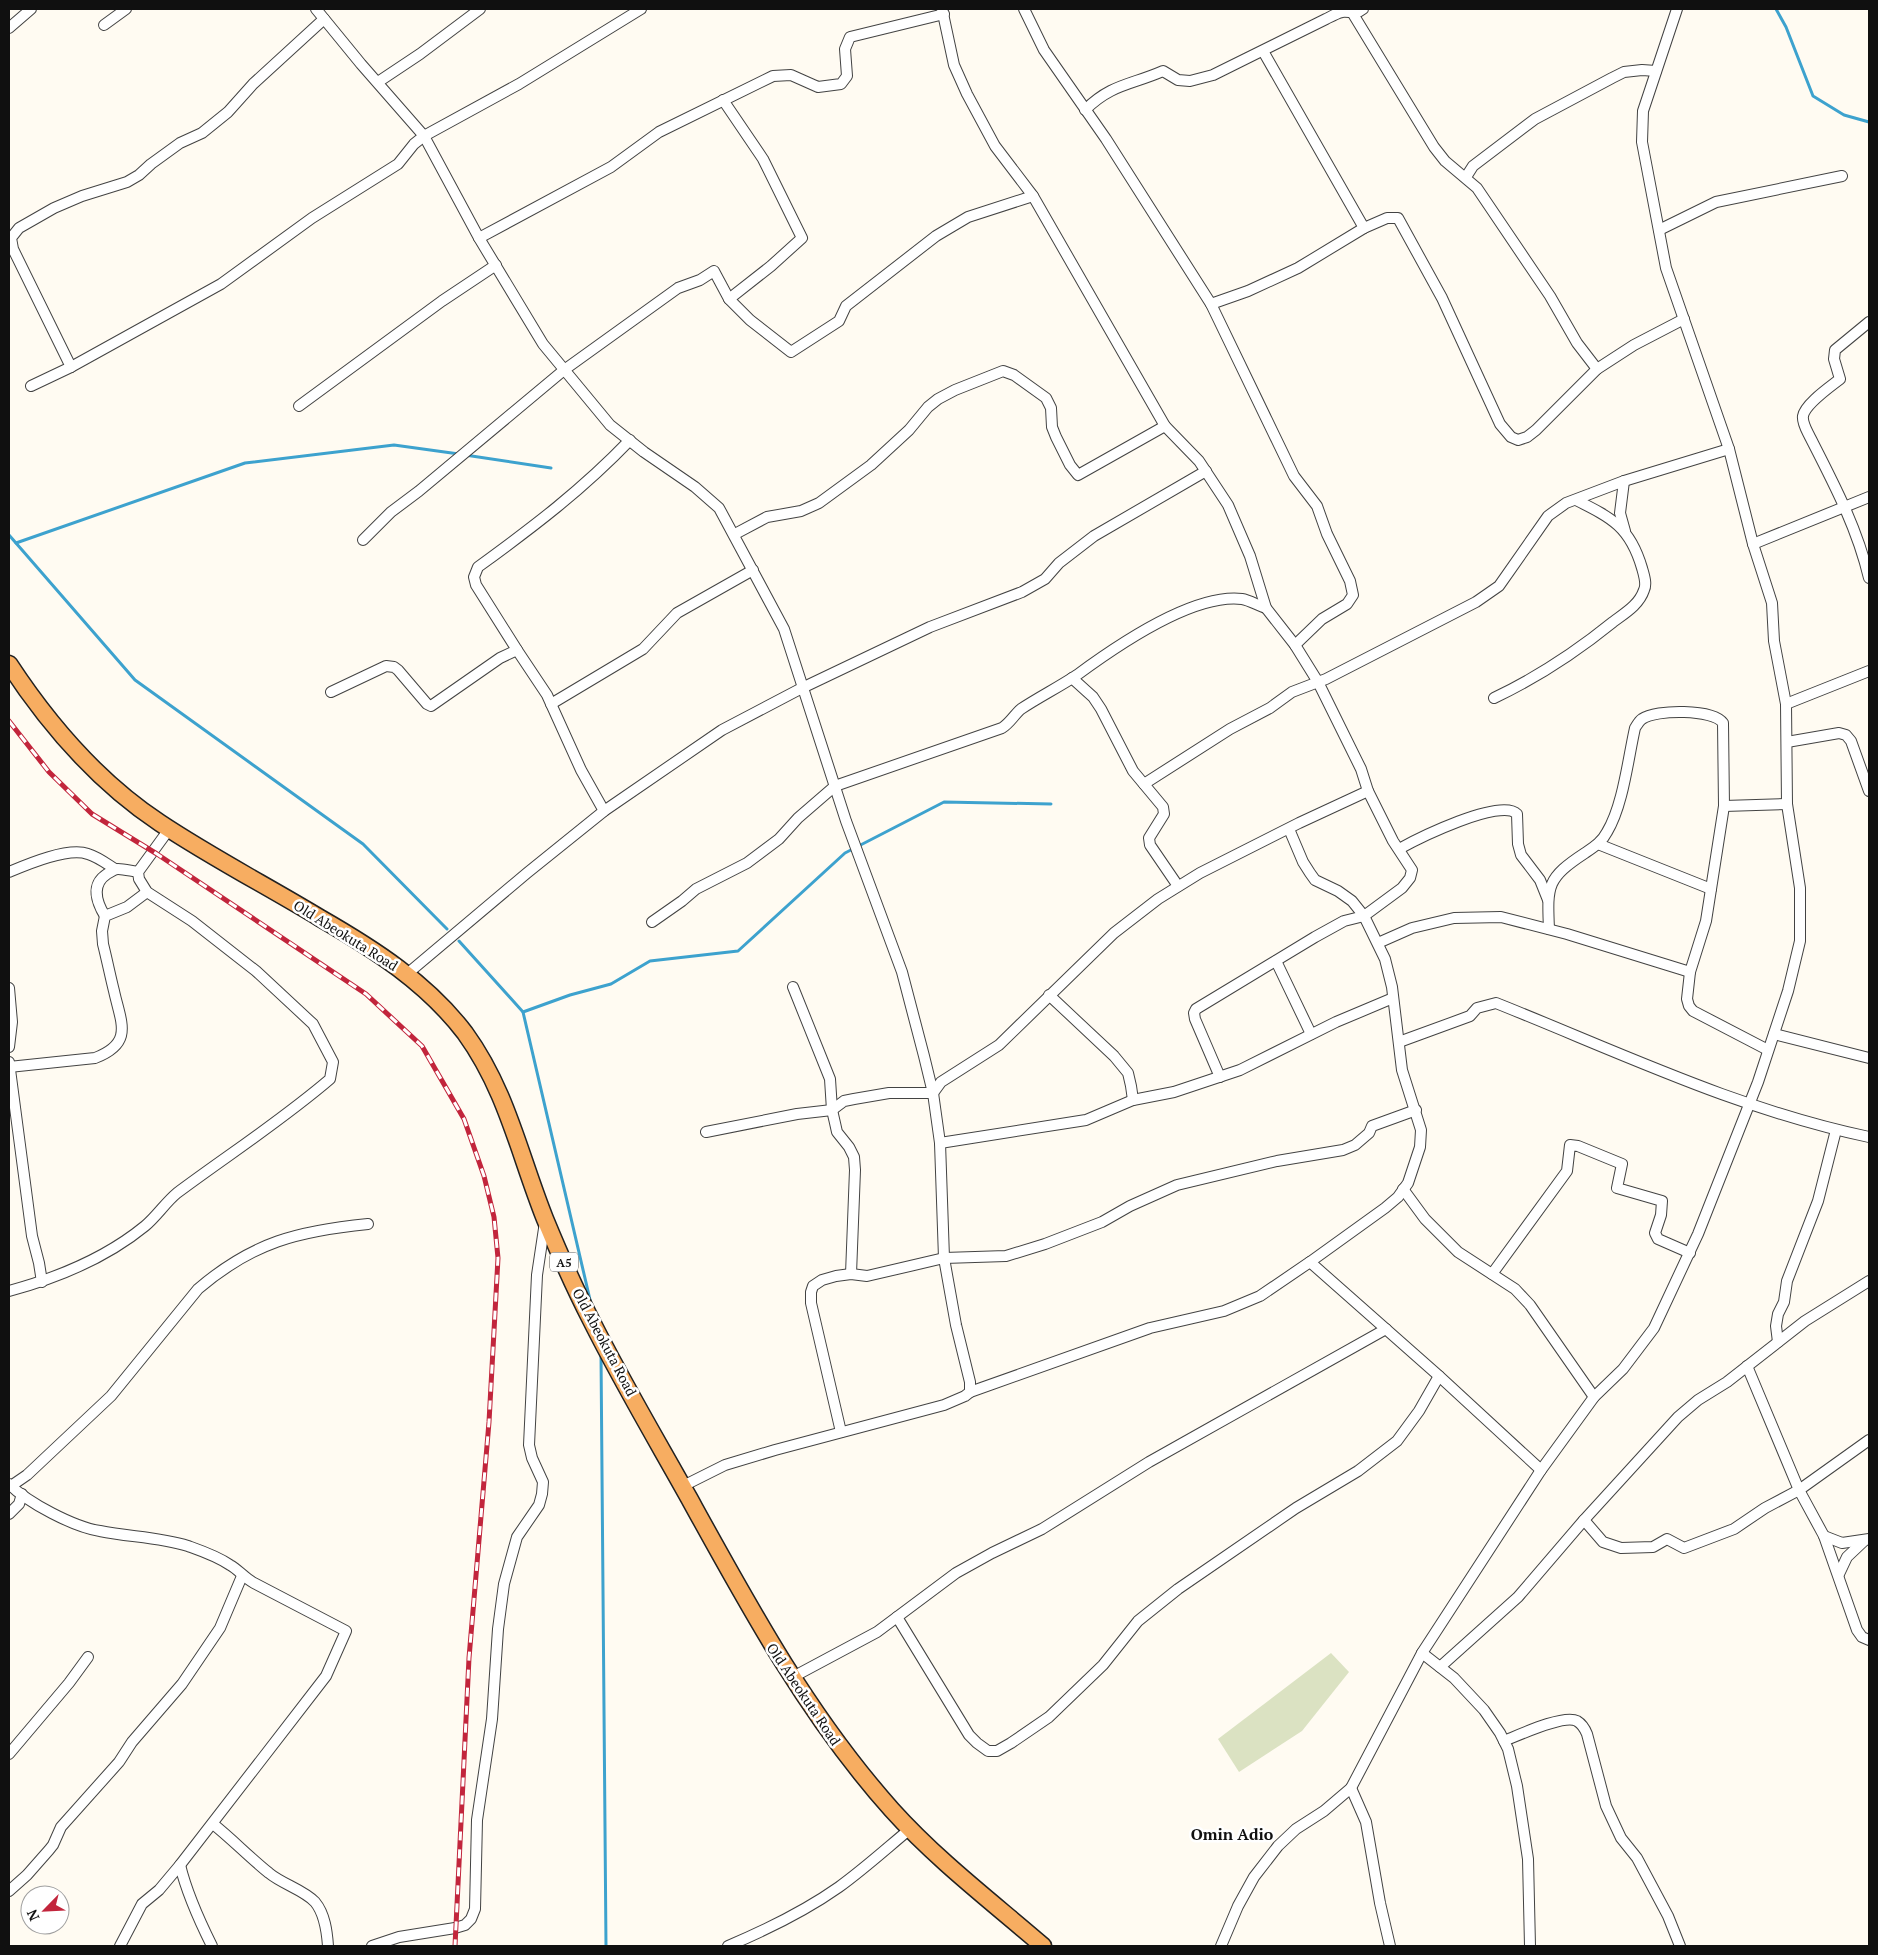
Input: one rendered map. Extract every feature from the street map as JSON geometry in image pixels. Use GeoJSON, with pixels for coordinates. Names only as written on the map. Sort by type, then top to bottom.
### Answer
{"type":"FeatureCollection","features":[{"type":"Feature","properties":{"kind":"highway","name":"Old Abeokuta Road"},"geometry":{"type":"LineString","coordinates":[[9,664],[52,726],[85,760],[158,822],[369,946],[407,974],[436,1001],[463,1031],[487,1067],[506,1106],[545,1219],[590,1320],[751,1611],[792,1678],[834,1739],[893,1811],[910,1829],[1043,1946]]}},
{"type":"Feature","properties":{"kind":"street"},"geometry":{"type":"LineString","coordinates":[[9,28],[31,9]]}},
{"type":"Feature","properties":{"kind":"street"},"geometry":{"type":"LineString","coordinates":[[104,25],[126,9]]}},
{"type":"Feature","properties":{"kind":"street"},"geometry":{"type":"LineString","coordinates":[[316,9],[424,136],[479,238],[543,344],[610,425],[644,452],[695,487],[719,508],[784,629],[835,786],[902,972],[933,1093],[940,1143],[944,1258],[956,1325],[970,1382],[970,1392]]}},
{"type":"Feature","properties":{"kind":"street"},"geometry":{"type":"LineString","coordinates":[[378,82],[420,54],[480,9]]}},
{"type":"Feature","properties":{"kind":"street"},"geometry":{"type":"LineString","coordinates":[[31,386],[71,367],[220,284],[312,218],[398,164],[414,144],[424,136],[519,84],[641,9]]}},
{"type":"Feature","properties":{"kind":"street"},"geometry":{"type":"LineString","coordinates":[[1024,9],[1044,50],[1106,139],[1211,304],[1294,476],[1316,506],[1327,534],[1350,581],[1353,595],[1347,604],[1322,619],[1295,644]]}},
{"type":"Feature","properties":{"kind":"street"},"geometry":{"type":"LineString","coordinates":[[1085,110],[1097,98],[1118,86],[1148,78],[1163,71],[1178,80],[1190,81],[1213,75],[1342,12],[1360,12],[1363,9]]}},
{"type":"Feature","properties":{"kind":"street"},"geometry":{"type":"LineString","coordinates":[[1220,1946],[1254,1877],[1278,1846],[1296,1829],[1324,1810],[1351,1788],[1422,1653],[1540,1470],[1594,1396],[1623,1369],[1654,1328],[1690,1252],[1749,1103],[1788,991],[1800,941],[1800,888],[1787,804],[1786,704],[1774,641],[1772,603],[1753,544],[1728,449],[1666,268],[1642,142],[1643,111],[1677,9]]}},
{"type":"Feature","properties":{"kind":"street"},"geometry":{"type":"LineString","coordinates":[[479,238],[611,167],[659,132],[773,76],[791,74],[818,87],[841,84],[848,76],[845,49],[850,37],[943,11],[954,65],[995,146],[1033,196],[1165,426],[1199,461],[1228,505],[1250,556],[1266,608],[1295,644],[1318,682],[1361,769],[1368,791],[1412,870],[1410,878],[1402,888],[1364,916],[1344,921],[1196,1009],[1194,1019],[1220,1077]]}},
{"type":"Feature","properties":{"kind":"street"},"geometry":{"type":"LineString","coordinates":[[1351,11],[1434,147],[1445,161],[1478,188],[1550,296],[1577,343],[1597,369]]}},
{"type":"Feature","properties":{"kind":"street"},"geometry":{"type":"LineString","coordinates":[[71,367],[13,249],[11,238],[19,228],[54,208],[82,196],[127,182],[180,143],[202,133],[228,112],[253,84],[324,19]]}},
{"type":"Feature","properties":{"kind":"street"},"geometry":{"type":"LineString","coordinates":[[1263,51],[1364,228]]}},
{"type":"Feature","properties":{"kind":"street"},"geometry":{"type":"LineString","coordinates":[[1466,177],[1473,166],[1536,119],[1624,72],[1656,71]]}},
{"type":"Feature","properties":{"kind":"street"},"geometry":{"type":"LineString","coordinates":[[723,100],[764,159],[802,238],[771,266],[729,299]]}},
{"type":"Feature","properties":{"kind":"street"},"geometry":{"type":"LineString","coordinates":[[1658,230],[1716,202],[1842,176]]}},
{"type":"Feature","properties":{"kind":"street"},"geometry":{"type":"LineString","coordinates":[[363,540],[391,512],[419,491],[564,370],[678,288],[700,280],[714,271],[729,299],[750,320],[791,352],[839,321],[846,306],[936,236],[968,218],[1033,196]]}},
{"type":"Feature","properties":{"kind":"street"},"geometry":{"type":"LineString","coordinates":[[1211,304],[1243,293],[1298,268],[1364,228],[1387,218],[1398,218],[1442,298],[1500,424],[1512,437],[1518,440],[1527,437],[1536,430],[1597,369],[1634,345],[1684,319]]}},
{"type":"Feature","properties":{"kind":"street"},"geometry":{"type":"LineString","coordinates":[[299,406],[442,301],[496,265]]}},
{"type":"Feature","properties":{"kind":"street"},"geometry":{"type":"LineString","coordinates":[[1869,322],[1835,350],[1834,359],[1840,379],[1808,406],[1803,415],[1804,424],[1809,435],[1845,506],[1865,560],[1869,578]]}},
{"type":"Feature","properties":{"kind":"street"},"geometry":{"type":"LineString","coordinates":[[734,534],[766,516],[801,511],[819,503],[871,465],[909,430],[938,399],[955,390],[1003,371],[1014,375],[1046,398],[1052,408],[1052,428],[1070,465],[1078,475],[1165,426]]}},
{"type":"Feature","properties":{"kind":"street"},"geometry":{"type":"LineString","coordinates":[[604,811],[581,770],[547,695],[476,585],[474,577],[478,567],[569,499],[600,472],[630,440]]}},
{"type":"Feature","properties":{"kind":"street"},"geometry":{"type":"LineString","coordinates":[[1144,784],[1230,729],[1270,708],[1292,692],[1318,682],[1476,602],[1500,586],[1548,516],[1566,504],[1624,482],[1728,449]]}},
{"type":"Feature","properties":{"kind":"street"},"geometry":{"type":"LineString","coordinates":[[407,974],[604,811],[722,730],[802,688],[930,627],[1022,592],[1045,580],[1059,563],[1094,536],[1206,472]]}},
{"type":"Feature","properties":{"kind":"street"},"geometry":{"type":"LineString","coordinates":[[1494,698],[1522,684],[1588,642],[1638,602],[1646,588],[1635,546],[1626,532],[1620,513],[1624,482]]}},
{"type":"Feature","properties":{"kind":"street"},"geometry":{"type":"LineString","coordinates":[[1753,544],[1869,497]]}},
{"type":"Feature","properties":{"kind":"street"},"geometry":{"type":"LineString","coordinates":[[1576,500],[1601,513],[1626,532]]}},
{"type":"Feature","properties":{"kind":"street"},"geometry":{"type":"LineString","coordinates":[[551,704],[642,649],[677,613],[752,570]]}},
{"type":"Feature","properties":{"kind":"street"},"geometry":{"type":"LineString","coordinates":[[652,922],[696,890],[747,863],[779,838],[798,818],[835,786],[1002,728],[1019,711],[1145,629],[1205,604],[1243,599],[1266,608]]}},
{"type":"Feature","properties":{"kind":"street"},"geometry":{"type":"LineString","coordinates":[[331,692],[386,666],[394,667],[427,704],[432,706],[500,658],[517,650]]}},
{"type":"Feature","properties":{"kind":"street"},"geometry":{"type":"LineString","coordinates":[[1786,704],[1869,671]]}},
{"type":"Feature","properties":{"kind":"street"},"geometry":{"type":"LineString","coordinates":[[1072,678],[1093,698],[1101,709],[1133,771],[1163,807],[1164,814],[1149,838],[1150,845],[1178,886]]}},
{"type":"Feature","properties":{"kind":"street"},"geometry":{"type":"LineString","coordinates":[[1549,929],[1548,900],[1554,877],[1564,866],[1598,844],[1608,832],[1617,810],[1635,728],[1641,719],[1657,713],[1678,710],[1716,717],[1722,724],[1724,806],[1706,921],[1690,972],[1687,999],[1691,1010],[1768,1050]]}},
{"type":"Feature","properties":{"kind":"street"},"geometry":{"type":"LineString","coordinates":[[1787,742],[1839,733],[1846,736],[1851,740],[1869,791]]}},
{"type":"Feature","properties":{"kind":"street"},"geometry":{"type":"LineString","coordinates":[[933,1093],[941,1082],[998,1045],[1114,933],[1158,899],[1200,873],[1368,791]]}},
{"type":"Feature","properties":{"kind":"street"},"geometry":{"type":"LineString","coordinates":[[1724,806],[1787,804]]}},
{"type":"Feature","properties":{"kind":"street"},"geometry":{"type":"LineString","coordinates":[[1399,849],[1421,837],[1464,820],[1493,812],[1513,811],[1516,814],[1518,844],[1522,855],[1540,880],[1548,900]]}},
{"type":"Feature","properties":{"kind":"street"},"geometry":{"type":"LineString","coordinates":[[9,1291],[42,1282],[105,1254],[146,1225],[176,1195],[256,1137],[330,1079],[333,1062],[313,1024],[256,970],[192,922],[147,892],[139,879],[138,872],[170,828]]}},
{"type":"Feature","properties":{"kind":"street"},"geometry":{"type":"LineString","coordinates":[[682,1486],[725,1465],[944,1405],[970,1392],[1150,1328],[1224,1312],[1260,1296],[1310,1262],[1385,1208],[1403,1189],[1408,1183],[1420,1147],[1421,1130],[1402,1070],[1392,987],[1378,943],[1364,916],[1352,901],[1338,890],[1315,880],[1303,862],[1289,829]]}},
{"type":"Feature","properties":{"kind":"street"},"geometry":{"type":"LineString","coordinates":[[1598,844],[1711,889]]}},
{"type":"Feature","properties":{"kind":"street"},"geometry":{"type":"LineString","coordinates":[[9,872],[36,860],[82,852],[96,857],[116,869],[138,872]]}},
{"type":"Feature","properties":{"kind":"street"},"geometry":{"type":"LineString","coordinates":[[42,1282],[40,1263],[32,1236],[9,1064],[94,1058],[106,1054],[120,1039],[123,1024],[103,944],[102,932],[105,916],[97,904],[96,896],[97,887],[103,877],[116,869]]}},
{"type":"Feature","properties":{"kind":"street"},"geometry":{"type":"LineString","coordinates":[[105,916],[127,907],[147,892]]}},
{"type":"Feature","properties":{"kind":"street"},"geometry":{"type":"LineString","coordinates":[[1378,943],[1412,928],[1463,918],[1501,917],[1549,929],[1690,972]]}},
{"type":"Feature","properties":{"kind":"street"},"geometry":{"type":"LineString","coordinates":[[1276,961],[1311,1034]]}},
{"type":"Feature","properties":{"kind":"street"},"geometry":{"type":"LineString","coordinates":[[9,988],[11,1022],[9,1047]]}},
{"type":"Feature","properties":{"kind":"street"},"geometry":{"type":"LineString","coordinates":[[793,988],[830,1079],[832,1110],[837,1132],[854,1157],[851,1274]]}},
{"type":"Feature","properties":{"kind":"street"},"geometry":{"type":"LineString","coordinates":[[1049,995],[1128,1073],[1132,1086],[1133,1100]]}},
{"type":"Feature","properties":{"kind":"street"},"geometry":{"type":"LineString","coordinates":[[940,1143],[1086,1120],[1133,1100],[1174,1092],[1240,1070],[1311,1034],[1393,998]]}},
{"type":"Feature","properties":{"kind":"street"},"geometry":{"type":"LineString","coordinates":[[1399,1042],[1470,1016],[1477,1008],[1496,1003],[1686,1082],[1836,1130],[1869,1137]]}},
{"type":"Feature","properties":{"kind":"street"},"geometry":{"type":"LineString","coordinates":[[1774,1034],[1869,1058]]}},
{"type":"Feature","properties":{"kind":"street"},"geometry":{"type":"LineString","coordinates":[[706,1132],[797,1114],[832,1110],[844,1101],[889,1093],[933,1093]]}},
{"type":"Feature","properties":{"kind":"street"},"geometry":{"type":"LineString","coordinates":[[841,1432],[815,1324],[811,1292],[813,1286],[822,1280],[851,1274],[867,1276],[944,1258],[1006,1256],[1045,1244],[1102,1222],[1130,1206],[1177,1185],[1277,1161],[1343,1150],[1355,1144],[1369,1133],[1372,1126],[1416,1110]]}},
{"type":"Feature","properties":{"kind":"street"},"geometry":{"type":"LineString","coordinates":[[1778,1342],[1776,1326],[1778,1314],[1784,1302],[1788,1281],[1818,1201],[1836,1130]]}},
{"type":"Feature","properties":{"kind":"street"},"geometry":{"type":"LineString","coordinates":[[1492,1274],[1567,1172],[1570,1145],[1578,1146],[1622,1164],[1617,1188],[1662,1201],[1662,1215],[1655,1233],[1658,1239],[1690,1252]]}},
{"type":"Feature","properties":{"kind":"street"},"geometry":{"type":"LineString","coordinates":[[1403,1189],[1442,1238],[1458,1252],[1516,1289],[1530,1305],[1594,1396]]}},
{"type":"Feature","properties":{"kind":"street"},"geometry":{"type":"LineString","coordinates":[[372,1946],[400,1937],[465,1925],[471,1919],[475,1909],[477,1820],[492,1719],[498,1629],[504,1584],[517,1538],[539,1505],[542,1494],[543,1482],[528,1445],[537,1275],[545,1219]]}},
{"type":"Feature","properties":{"kind":"street"},"geometry":{"type":"LineString","coordinates":[[120,1946],[142,1904],[159,1890],[180,1865],[326,1676],[346,1631],[242,1576],[231,1565],[211,1554],[163,1540],[98,1531],[68,1521],[10,1485],[27,1475],[111,1396],[198,1289],[221,1270],[248,1254],[276,1241],[305,1232],[368,1224]]}},
{"type":"Feature","properties":{"kind":"street"},"geometry":{"type":"LineString","coordinates":[[1310,1262],[1439,1376],[1540,1470]]}},
{"type":"Feature","properties":{"kind":"street"},"geometry":{"type":"LineString","coordinates":[[1440,1667],[1518,1597],[1584,1520],[1678,1417],[1698,1400],[1727,1382],[1805,1321],[1869,1281]]}},
{"type":"Feature","properties":{"kind":"street"},"geometry":{"type":"LineString","coordinates":[[792,1678],[877,1632],[956,1573],[1042,1529],[1149,1462],[1386,1329]]}},
{"type":"Feature","properties":{"kind":"street"},"geometry":{"type":"LineString","coordinates":[[1747,1366],[1799,1490],[1824,1536],[1839,1574],[1857,1630],[1862,1638],[1869,1640]]}},
{"type":"Feature","properties":{"kind":"street"},"geometry":{"type":"LineString","coordinates":[[898,1617],[969,1734],[988,1751],[997,1751],[1011,1744],[1050,1717],[1103,1664],[1138,1621],[1178,1588],[1296,1508],[1358,1471],[1397,1441],[1420,1411],[1439,1376]]}},
{"type":"Feature","properties":{"kind":"street"},"geometry":{"type":"LineString","coordinates":[[1584,1520],[1603,1542],[1621,1548],[1653,1547],[1667,1539],[1684,1548],[1734,1529],[1765,1508],[1799,1490],[1869,1440]]}},
{"type":"Feature","properties":{"kind":"street"},"geometry":{"type":"LineString","coordinates":[[9,1514],[19,1504],[22,1494]]}},
{"type":"Feature","properties":{"kind":"street"},"geometry":{"type":"LineString","coordinates":[[1824,1536],[1842,1544],[1867,1540]]}},
{"type":"Feature","properties":{"kind":"street"},"geometry":{"type":"LineString","coordinates":[[1839,1574],[1847,1557],[1867,1540]]}},
{"type":"Feature","properties":{"kind":"street"},"geometry":{"type":"LineString","coordinates":[[9,1891],[48,1850],[61,1827],[119,1762],[132,1742],[182,1684],[220,1628],[242,1576]]}},
{"type":"Feature","properties":{"kind":"street"},"geometry":{"type":"LineString","coordinates":[[1422,1653],[1454,1678],[1484,1710],[1508,1749],[1517,1786],[1528,1859],[1530,1946]]}},
{"type":"Feature","properties":{"kind":"street"},"geometry":{"type":"LineString","coordinates":[[9,1754],[88,1657]]}},
{"type":"Feature","properties":{"kind":"street"},"geometry":{"type":"LineString","coordinates":[[1504,1741],[1536,1728],[1569,1719],[1577,1721],[1583,1726],[1587,1734],[1606,1806],[1621,1838],[1637,1858],[1668,1916],[1680,1946]]}},
{"type":"Feature","properties":{"kind":"street"},"geometry":{"type":"LineString","coordinates":[[1351,1788],[1366,1822],[1380,1903],[1390,1946]]}},
{"type":"Feature","properties":{"kind":"street"},"geometry":{"type":"LineString","coordinates":[[213,1824],[269,1873],[316,1903],[324,1920],[328,1946]]}},
{"type":"Feature","properties":{"kind":"street"},"geometry":{"type":"LineString","coordinates":[[728,1946],[764,1932],[834,1891],[910,1829]]}},
{"type":"Feature","properties":{"kind":"street"},"geometry":{"type":"LineString","coordinates":[[180,1865],[194,1908],[212,1946]]}},
{"type":"Feature","properties":{"kind":"green space"},"geometry":{"type":"Polygon","coordinates":[[[1331,1653],[1349,1672],[1302,1731],[1239,1772],[1218,1739],[1331,1653]]]}},
{"type":"Feature","properties":{"kind":"waterway"},"geometry":{"type":"LineString","coordinates":[[1776,9],[1786,27],[1813,96],[1844,115],[1869,122]]}},
{"type":"Feature","properties":{"kind":"waterway"},"geometry":{"type":"LineString","coordinates":[[16,543],[245,463],[394,445],[459,454]]}},
{"type":"Feature","properties":{"kind":"waterway"},"geometry":{"type":"LineString","coordinates":[[465,455],[551,468]]}},
{"type":"Feature","properties":{"kind":"waterway"},"geometry":{"type":"LineString","coordinates":[[9,535],[135,680],[363,844],[447,929]]}},
{"type":"Feature","properties":{"kind":"waterway"},"geometry":{"type":"LineString","coordinates":[[523,1012],[570,995],[611,984],[650,961],[738,951],[845,853],[944,802],[1051,804]]}},
{"type":"Feature","properties":{"kind":"waterway"},"geometry":{"type":"LineString","coordinates":[[459,941],[523,1012],[591,1304]]}},
{"type":"Feature","properties":{"kind":"waterway"},"geometry":{"type":"LineString","coordinates":[[601,1354],[606,1946]]}},
{"type":"Feature","properties":{"kind":"railway"},"geometry":{"type":"LineString","coordinates":[[9,721],[49,772],[92,814],[157,854],[366,994],[422,1046],[464,1119],[484,1176],[494,1217],[498,1258],[489,1422],[469,1658],[455,1946]]}},
{"type":"Feature","properties":{"kind":"district","name":"Omin Adio"},"geometry":{"type":"Point","coordinates":[1232,1834]}}]}
